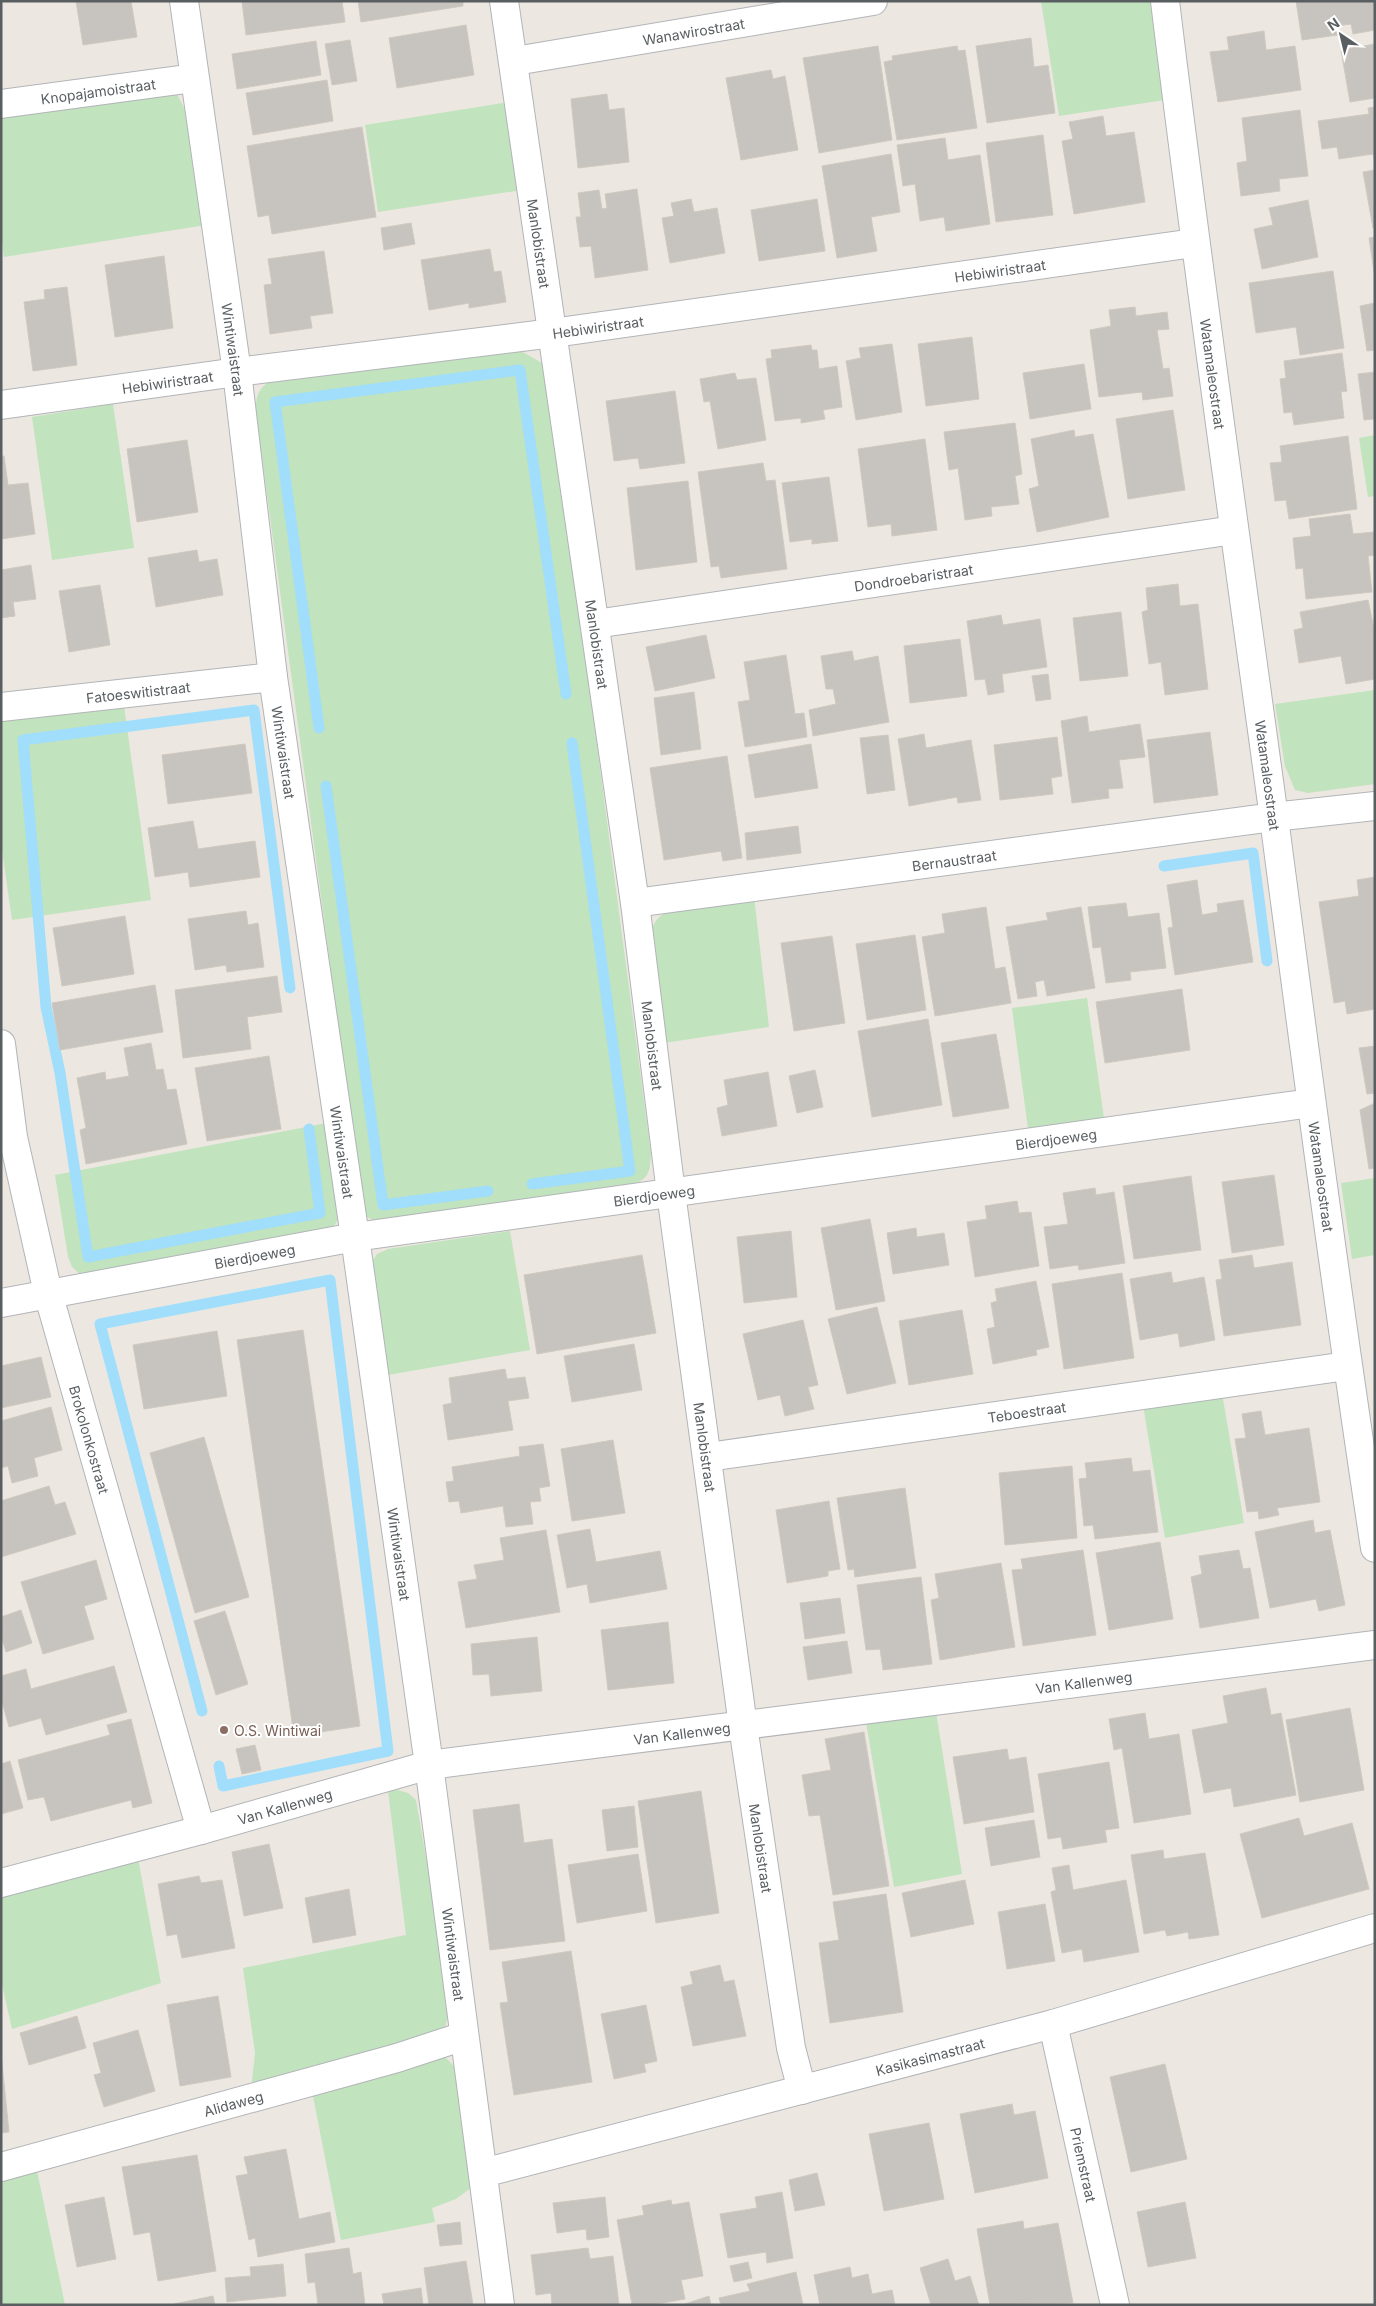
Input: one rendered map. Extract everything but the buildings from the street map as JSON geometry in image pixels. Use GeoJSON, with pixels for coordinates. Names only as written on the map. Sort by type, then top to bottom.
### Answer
{"type":"FeatureCollection","features":[{"type":"Feature","properties":{"kind":"street","name":"Wintiwaistraat"},"geometry":{"type":"LineString","coordinates":[[184,1],[237,372],[273,678],[355,1237],[429,1765],[500,2305]]}},
{"type":"Feature","properties":{"kind":"street","name":"Manlobistraat"},"geometry":{"type":"LineString","coordinates":[[504,1],[515,61],[635,903],[671,1193],[743,1726],[791,2048],[802,2090]]}},
{"type":"Feature","properties":{"kind":"street","name":"Wanawirostraat"},"geometry":{"type":"LineString","coordinates":[[515,61],[873,1]]}},
{"type":"Feature","properties":{"kind":"street","name":"Watamaleostraat"},"geometry":{"type":"LineString","coordinates":[[1164,1],[1194,243],[1274,817],[1310,1103],[1375,1548]]}},
{"type":"Feature","properties":{"kind":"street","name":"Knopajamoistraat"},"geometry":{"type":"LineString","coordinates":[[1,104],[194,78]]}},
{"type":"Feature","properties":{"kind":"street","name":"Hebiwiristraat"},"geometry":{"type":"LineString","coordinates":[[1,405],[237,372],[553,333],[1194,243]]}},
{"type":"Feature","properties":{"kind":"street","name":"Dondroebaristraat"},"geometry":{"type":"LineString","coordinates":[[595,624],[1234,530]]}},
{"type":"Feature","properties":{"kind":"street","name":"Fatoeswitistraat"},"geometry":{"type":"LineString","coordinates":[[1,708],[273,678]]}},
{"type":"Feature","properties":{"kind":"street","name":"Bernaustraat"},"geometry":{"type":"LineString","coordinates":[[635,903],[1274,817],[1375,806]]}},
{"type":"Feature","properties":{"kind":"street","name":"Brokolonkostraat"},"geometry":{"type":"LineString","coordinates":[[1,1044],[12,1137],[48,1293],[201,1830]]}},
{"type":"Feature","properties":{"kind":"street","name":"Bierdjoeweg"},"geometry":{"type":"LineString","coordinates":[[1,1302],[355,1237],[1310,1103]]}},
{"type":"Feature","properties":{"kind":"street","name":"Teboestraat"},"geometry":{"type":"LineString","coordinates":[[708,1457],[1347,1366]]}},
{"type":"Feature","properties":{"kind":"street","name":"Van Kallenweg"},"geometry":{"type":"LineString","coordinates":[[1,1883],[201,1830],[429,1765],[1375,1645]]}},
{"type":"Feature","properties":{"kind":"street","name":"Kasikasimastraat"},"geometry":{"type":"LineString","coordinates":[[483,2173],[1053,2024],[1375,1928]]}},
{"type":"Feature","properties":{"kind":"street","name":"Priemstraat"},"geometry":{"type":"LineString","coordinates":[[1053,2024],[1115,2305]]}},
{"type":"Feature","properties":{"kind":"street","name":"Alidaweg"},"geometry":{"type":"LineString","coordinates":[[1,2167],[397,2058],[464,2036]]}},
{"type":"Feature","properties":{"kind":"green space"},"geometry":{"type":"Polygon","coordinates":[[[1041,1],[1151,1],[1165,100],[1059,116],[1041,1]]]}},
{"type":"Feature","properties":{"kind":"green space"},"geometry":{"type":"Polygon","coordinates":[[[177,94],[184,108],[194,140],[206,225],[4,257],[1,235],[1,112],[177,94]]]}},
{"type":"Feature","properties":{"kind":"green space"},"geometry":{"type":"Polygon","coordinates":[[[509,102],[522,190],[378,212],[365,125],[509,102]]]}},
{"type":"Feature","properties":{"kind":"green space"},"geometry":{"type":"Polygon","coordinates":[[[521,351],[542,363],[548,375],[651,1154],[650,1167],[644,1179],[627,1186],[375,1221],[367,1217],[363,1209],[256,413],[257,400],[259,393],[267,383],[521,351]]]}},
{"type":"Feature","properties":{"kind":"green space"},"geometry":{"type":"Polygon","coordinates":[[[113,404],[134,548],[52,560],[32,417],[113,404]]]}},
{"type":"Feature","properties":{"kind":"green space"},"geometry":{"type":"Polygon","coordinates":[[[1375,435],[1375,496],[1368,497],[1359,438],[1375,435]]]}},
{"type":"Feature","properties":{"kind":"green space"},"geometry":{"type":"Polygon","coordinates":[[[1375,690],[1375,784],[1308,793],[1295,790],[1285,766],[1275,704],[1375,690]]]}},
{"type":"Feature","properties":{"kind":"green space"},"geometry":{"type":"Polygon","coordinates":[[[124,706],[151,900],[12,920],[1,843],[1,721],[124,706]]]}},
{"type":"Feature","properties":{"kind":"green space"},"geometry":{"type":"Polygon","coordinates":[[[754,896],[769,1027],[664,1043],[651,939],[655,922],[668,911],[754,896]]]}},
{"type":"Feature","properties":{"kind":"green space"},"geometry":{"type":"Polygon","coordinates":[[[1087,998],[1104,1118],[1028,1129],[1012,1008],[1087,998]]]}},
{"type":"Feature","properties":{"kind":"green space"},"geometry":{"type":"Polygon","coordinates":[[[327,1123],[341,1211],[333,1227],[84,1278],[72,1267],[68,1257],[55,1175],[327,1123]]]}},
{"type":"Feature","properties":{"kind":"green space"},"geometry":{"type":"Polygon","coordinates":[[[1375,1178],[1375,1255],[1352,1259],[1341,1183],[1375,1178]]]}},
{"type":"Feature","properties":{"kind":"green space"},"geometry":{"type":"Polygon","coordinates":[[[510,1231],[530,1350],[388,1375],[372,1262],[377,1254],[388,1249],[510,1231]]]}},
{"type":"Feature","properties":{"kind":"green space"},"geometry":{"type":"Polygon","coordinates":[[[1222,1393],[1244,1523],[1165,1538],[1143,1405],[1222,1393]]]}},
{"type":"Feature","properties":{"kind":"green space"},"geometry":{"type":"Polygon","coordinates":[[[936,1712],[962,1874],[894,1887],[866,1722],[936,1712]]]}},
{"type":"Feature","properties":{"kind":"green space"},"geometry":{"type":"Polygon","coordinates":[[[398,1790],[408,1793],[416,1800],[451,2001],[444,2033],[255,2091],[252,2081],[255,2053],[243,1968],[406,1935],[388,1791],[398,1790]]]}},
{"type":"Feature","properties":{"kind":"green space"},"geometry":{"type":"Polygon","coordinates":[[[138,1858],[161,1983],[12,2029],[1,1980],[1,1895],[138,1858]]]}},
{"type":"Feature","properties":{"kind":"green space"},"geometry":{"type":"Polygon","coordinates":[[[437,2054],[445,2057],[455,2067],[475,2185],[456,2199],[432,2208],[435,2222],[341,2240],[312,2091],[437,2054]]]}},
{"type":"Feature","properties":{"kind":"green space"},"geometry":{"type":"Polygon","coordinates":[[[36,2166],[65,2305],[1,2305],[1,2176],[36,2166]]]}},
{"type":"Feature","properties":{"kind":"waterway"},"geometry":{"type":"LineString","coordinates":[[319,728],[275,402],[520,370],[566,694]]}},
{"type":"Feature","properties":{"kind":"waterway"},"geometry":{"type":"LineString","coordinates":[[290,988],[254,710],[23,740],[46,1007],[60,1073],[88,1257],[320,1213],[309,1129]]}},
{"type":"Feature","properties":{"kind":"waterway"},"geometry":{"type":"LineString","coordinates":[[532,1184],[630,1171],[572,743]]}},
{"type":"Feature","properties":{"kind":"waterway"},"geometry":{"type":"LineString","coordinates":[[326,786],[383,1205],[488,1191]]}},
{"type":"Feature","properties":{"kind":"waterway"},"geometry":{"type":"LineString","coordinates":[[1164,866],[1253,853],[1267,961]]}},
{"type":"Feature","properties":{"kind":"waterway"},"geometry":{"type":"LineString","coordinates":[[202,1711],[100,1324],[330,1280],[388,1751],[223,1786],[219,1766]]}},
{"type":"Feature","properties":{"kind":"place","name":"O.S. Wintiwai"},"geometry":{"type":"Point","coordinates":[224,1730]}}]}
